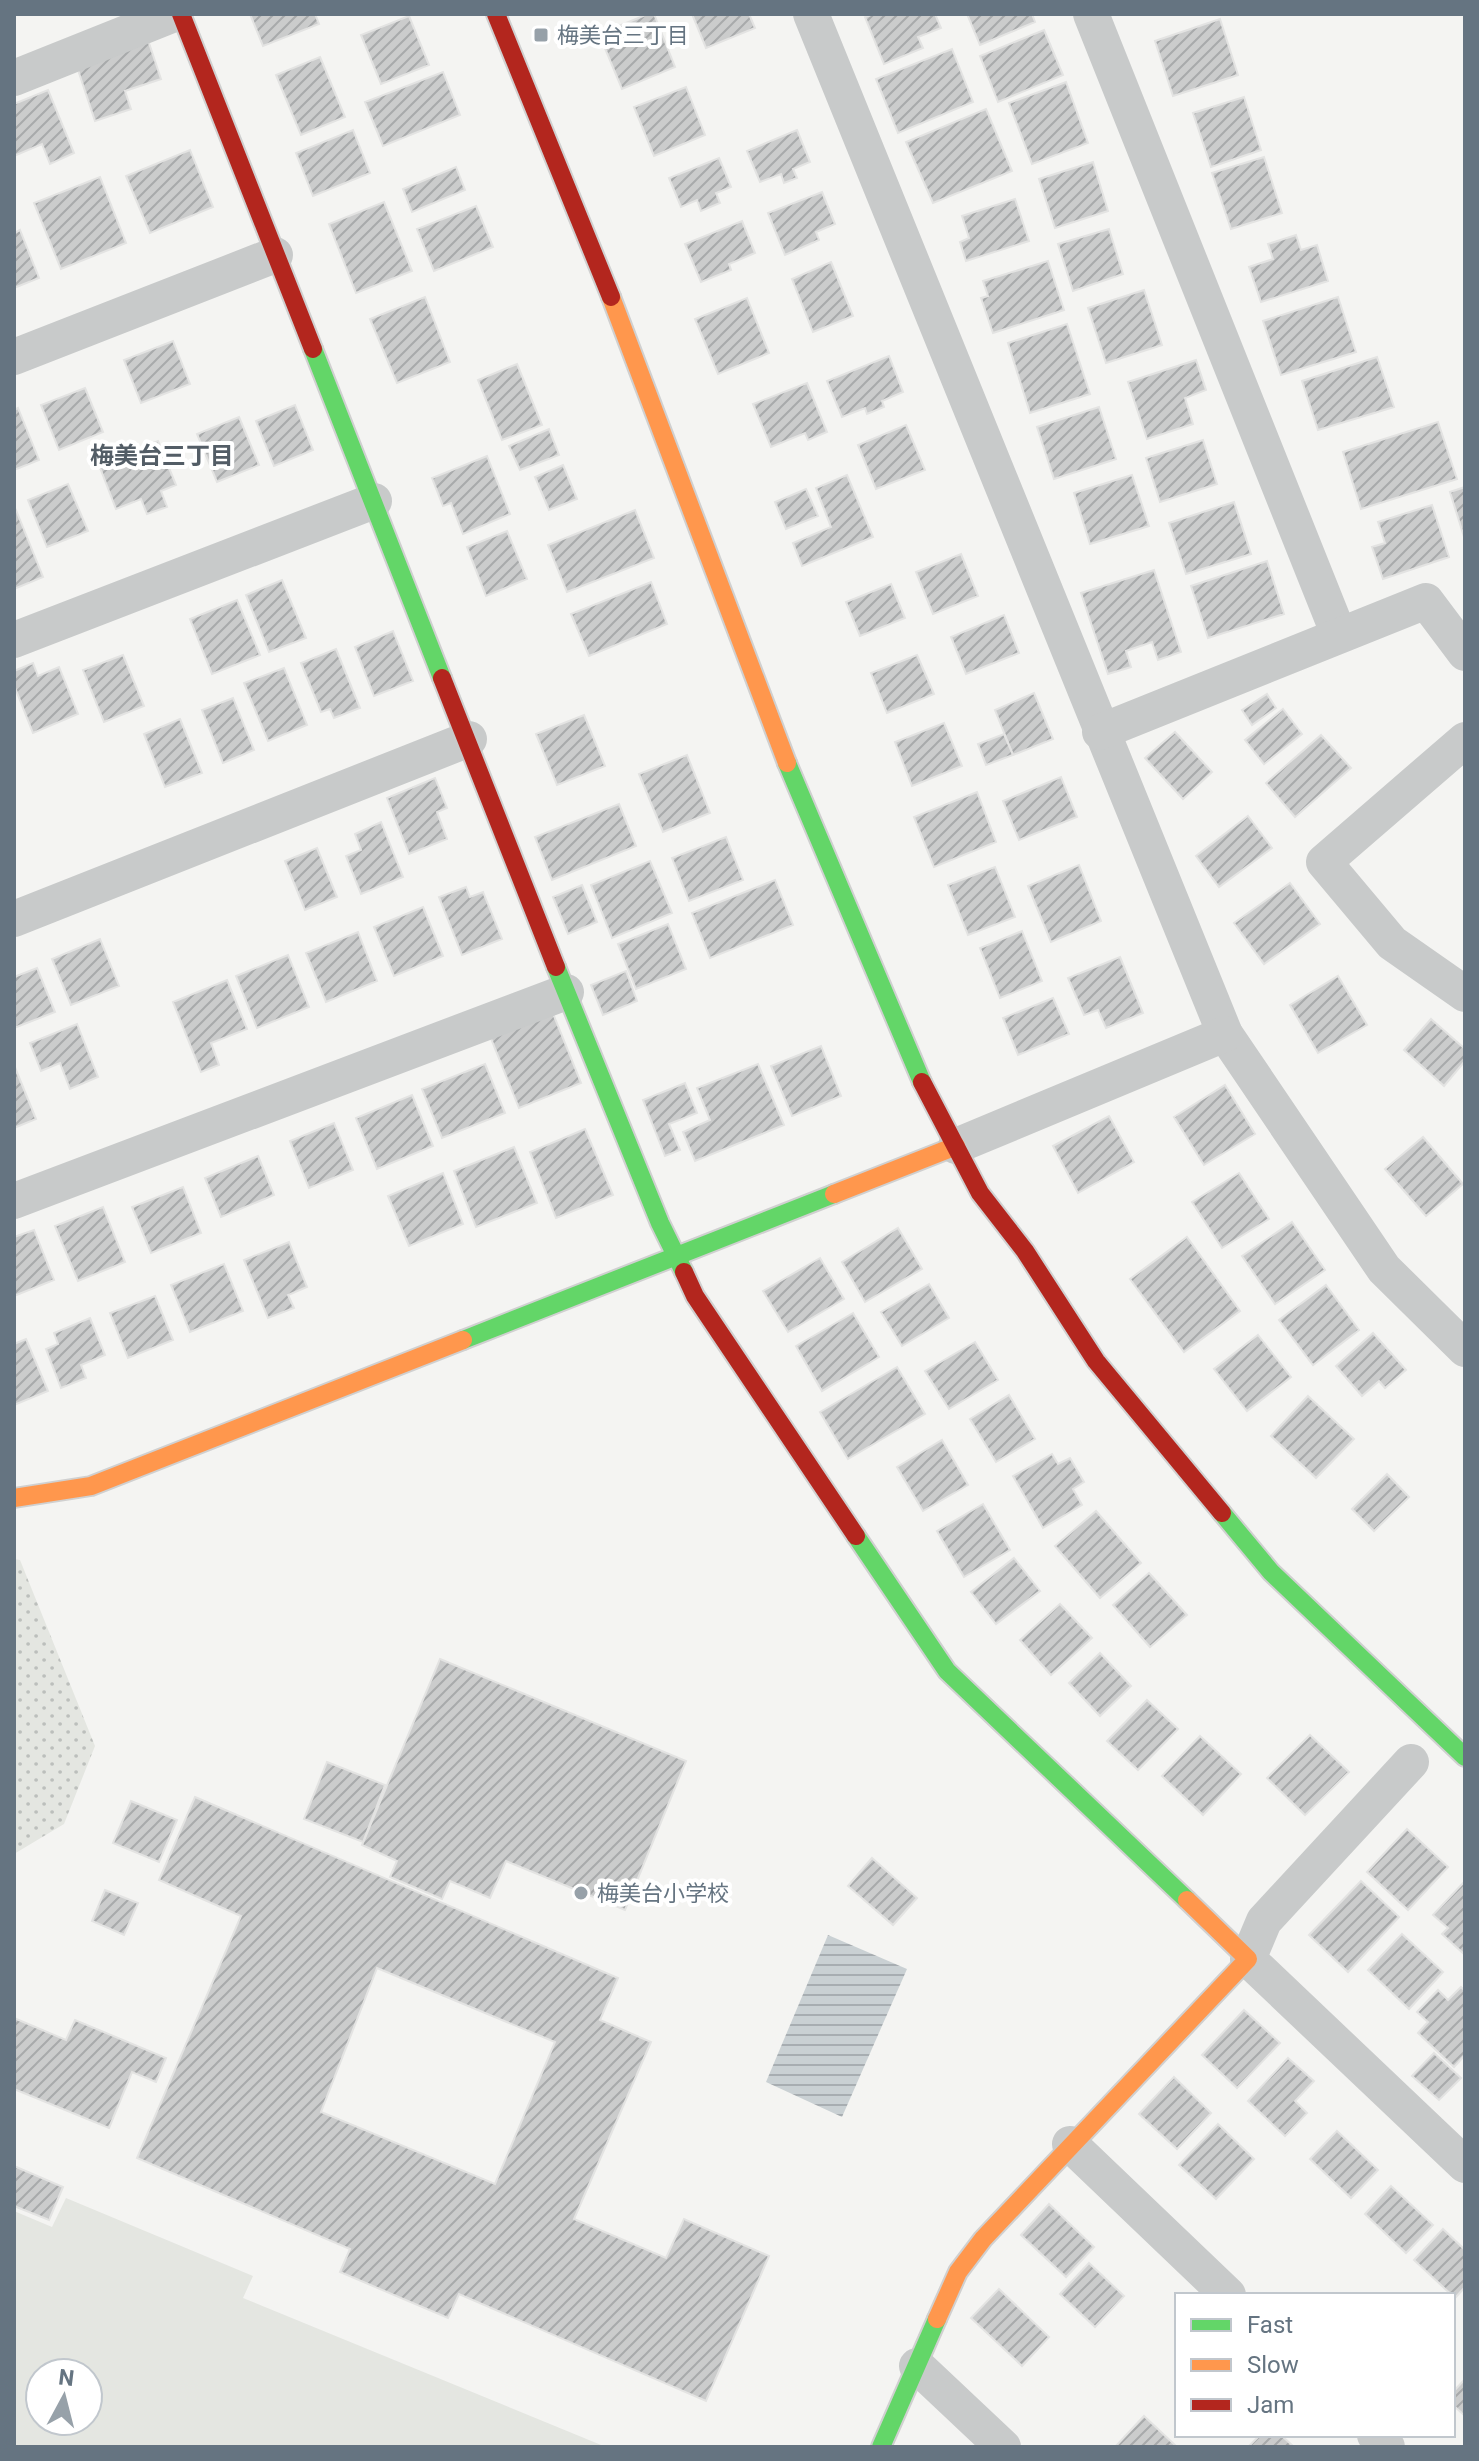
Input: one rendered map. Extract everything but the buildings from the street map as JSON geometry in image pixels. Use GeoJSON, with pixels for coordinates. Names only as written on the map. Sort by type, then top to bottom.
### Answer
{"type":"FeatureCollection","features":[{"type":"Feature","properties":{"kind":"street"},"geometry":{"type":"LineString","coordinates":[[14,78],[174,14]]}},
{"type":"Feature","properties":{"kind":"street"},"geometry":{"type":"LineString","coordinates":[[181,14],[469,739],[566,992],[695,1296],[947,1671],[1465,2165]]}},
{"type":"Feature","properties":{"kind":"street"},"geometry":{"type":"LineString","coordinates":[[496,14],[614,305],[786,760],[925,1090],[980,1193],[1025,1251],[1096,1361],[1271,1572],[1465,1757]]}},
{"type":"Feature","properties":{"kind":"street"},"geometry":{"type":"LineString","coordinates":[[811,14],[1019,519],[1100,732],[1225,1034],[1384,1269],[1465,1349]]}},
{"type":"Feature","properties":{"kind":"street"},"geometry":{"type":"LineString","coordinates":[[1091,14],[1339,635]]}},
{"type":"Feature","properties":{"kind":"street"},"geometry":{"type":"LineString","coordinates":[[14,357],[275,255]]}},
{"type":"Feature","properties":{"kind":"street"},"geometry":{"type":"LineString","coordinates":[[14,640],[374,501]]}},
{"type":"Feature","properties":{"kind":"street"},"geometry":{"type":"LineString","coordinates":[[1100,732],[1426,601],[1465,653]]}},
{"type":"Feature","properties":{"kind":"street"},"geometry":{"type":"LineString","coordinates":[[14,919],[469,739]]}},
{"type":"Feature","properties":{"kind":"street"},"geometry":{"type":"LineString","coordinates":[[1465,740],[1324,862],[1392,943],[1465,994]]}},
{"type":"Feature","properties":{"kind":"street"},"geometry":{"type":"LineString","coordinates":[[14,1201],[566,992]]}},
{"type":"Feature","properties":{"kind":"street"},"geometry":{"type":"LineString","coordinates":[[14,1498],[91,1486],[956,1146],[1225,1034]]}},
{"type":"Feature","properties":{"kind":"street"},"geometry":{"type":"LineString","coordinates":[[881,2447],[958,2272],[983,2239],[1248,1959],[1264,1921],[1411,1762]]}},
{"type":"Feature","properties":{"kind":"street"},"geometry":{"type":"LineString","coordinates":[[1070,2144],[1226,2293]]}},
{"type":"Feature","properties":{"kind":"street"},"geometry":{"type":"LineString","coordinates":[[917,2366],[1003,2447]]}},
{"type":"Feature","properties":{"kind":"shaded area"},"geometry":{"type":"Polygon","coordinates":[[[14,1559],[20,1560],[95,1746],[64,1824],[14,1854],[14,1559]]]}},
{"type":"Feature","properties":{"kind":"shaded area"},"geometry":{"type":"Polygon","coordinates":[[[828,1935],[907,1969],[842,2117],[766,2082],[828,1935]]]}},
{"type":"Feature","properties":{"kind":"shaded area"},"geometry":{"type":"Polygon","coordinates":[[[66,2198],[253,2276],[243,2298],[606,2447],[14,2447],[14,2211],[52,2227],[66,2198]]]}},
{"type":"Feature","properties":{"kind":"traffic: fast"},"geometry":{"type":"LineString","coordinates":[[313,349],[442,678]]}},
{"type":"Feature","properties":{"kind":"traffic: fast"},"geometry":{"type":"LineString","coordinates":[[787,763],[922,1082]]}},
{"type":"Feature","properties":{"kind":"traffic: fast"},"geometry":{"type":"LineString","coordinates":[[556,967],[660,1223],[684,1272]]}},
{"type":"Feature","properties":{"kind":"traffic: fast"},"geometry":{"type":"LineString","coordinates":[[463,1340],[834,1194]]}},
{"type":"Feature","properties":{"kind":"traffic: fast"},"geometry":{"type":"LineString","coordinates":[[1222,1513],[1271,1572],[1465,1757]]}},
{"type":"Feature","properties":{"kind":"traffic: fast"},"geometry":{"type":"LineString","coordinates":[[856,1536],[947,1671],[1187,1900]]}},
{"type":"Feature","properties":{"kind":"traffic: fast"},"geometry":{"type":"LineString","coordinates":[[881,2447],[937,2319]]}},
{"type":"Feature","properties":{"kind":"traffic: slow"},"geometry":{"type":"LineString","coordinates":[[611,297],[787,763]]}},
{"type":"Feature","properties":{"kind":"traffic: slow"},"geometry":{"type":"LineString","coordinates":[[834,1194],[956,1146]]}},
{"type":"Feature","properties":{"kind":"traffic: slow"},"geometry":{"type":"LineString","coordinates":[[14,1498],[91,1486],[463,1340]]}},
{"type":"Feature","properties":{"kind":"traffic: slow"},"geometry":{"type":"LineString","coordinates":[[937,2319],[958,2272],[983,2239],[1248,1959],[1187,1900]]}},
{"type":"Feature","properties":{"kind":"traffic: jam"},"geometry":{"type":"LineString","coordinates":[[181,14],[313,349]]}},
{"type":"Feature","properties":{"kind":"traffic: jam"},"geometry":{"type":"LineString","coordinates":[[496,14],[611,297]]}},
{"type":"Feature","properties":{"kind":"traffic: jam"},"geometry":{"type":"LineString","coordinates":[[442,678],[556,967]]}},
{"type":"Feature","properties":{"kind":"traffic: jam"},"geometry":{"type":"LineString","coordinates":[[922,1082],[980,1193],[1025,1251],[1096,1361],[1222,1513]]}},
{"type":"Feature","properties":{"kind":"traffic: jam"},"geometry":{"type":"LineString","coordinates":[[684,1272],[695,1296],[856,1536]]}},
{"type":"Feature","properties":{"kind":"place","name":"梅美台三丁目"},"geometry":{"type":"Point","coordinates":[541,35]}},
{"type":"Feature","properties":{"kind":"place","name":"梅美台小学校"},"geometry":{"type":"Point","coordinates":[581,1893]}},
{"type":"Feature","properties":{"kind":"district","name":"梅美台三丁目"},"geometry":{"type":"Point","coordinates":[162,456]}}]}
